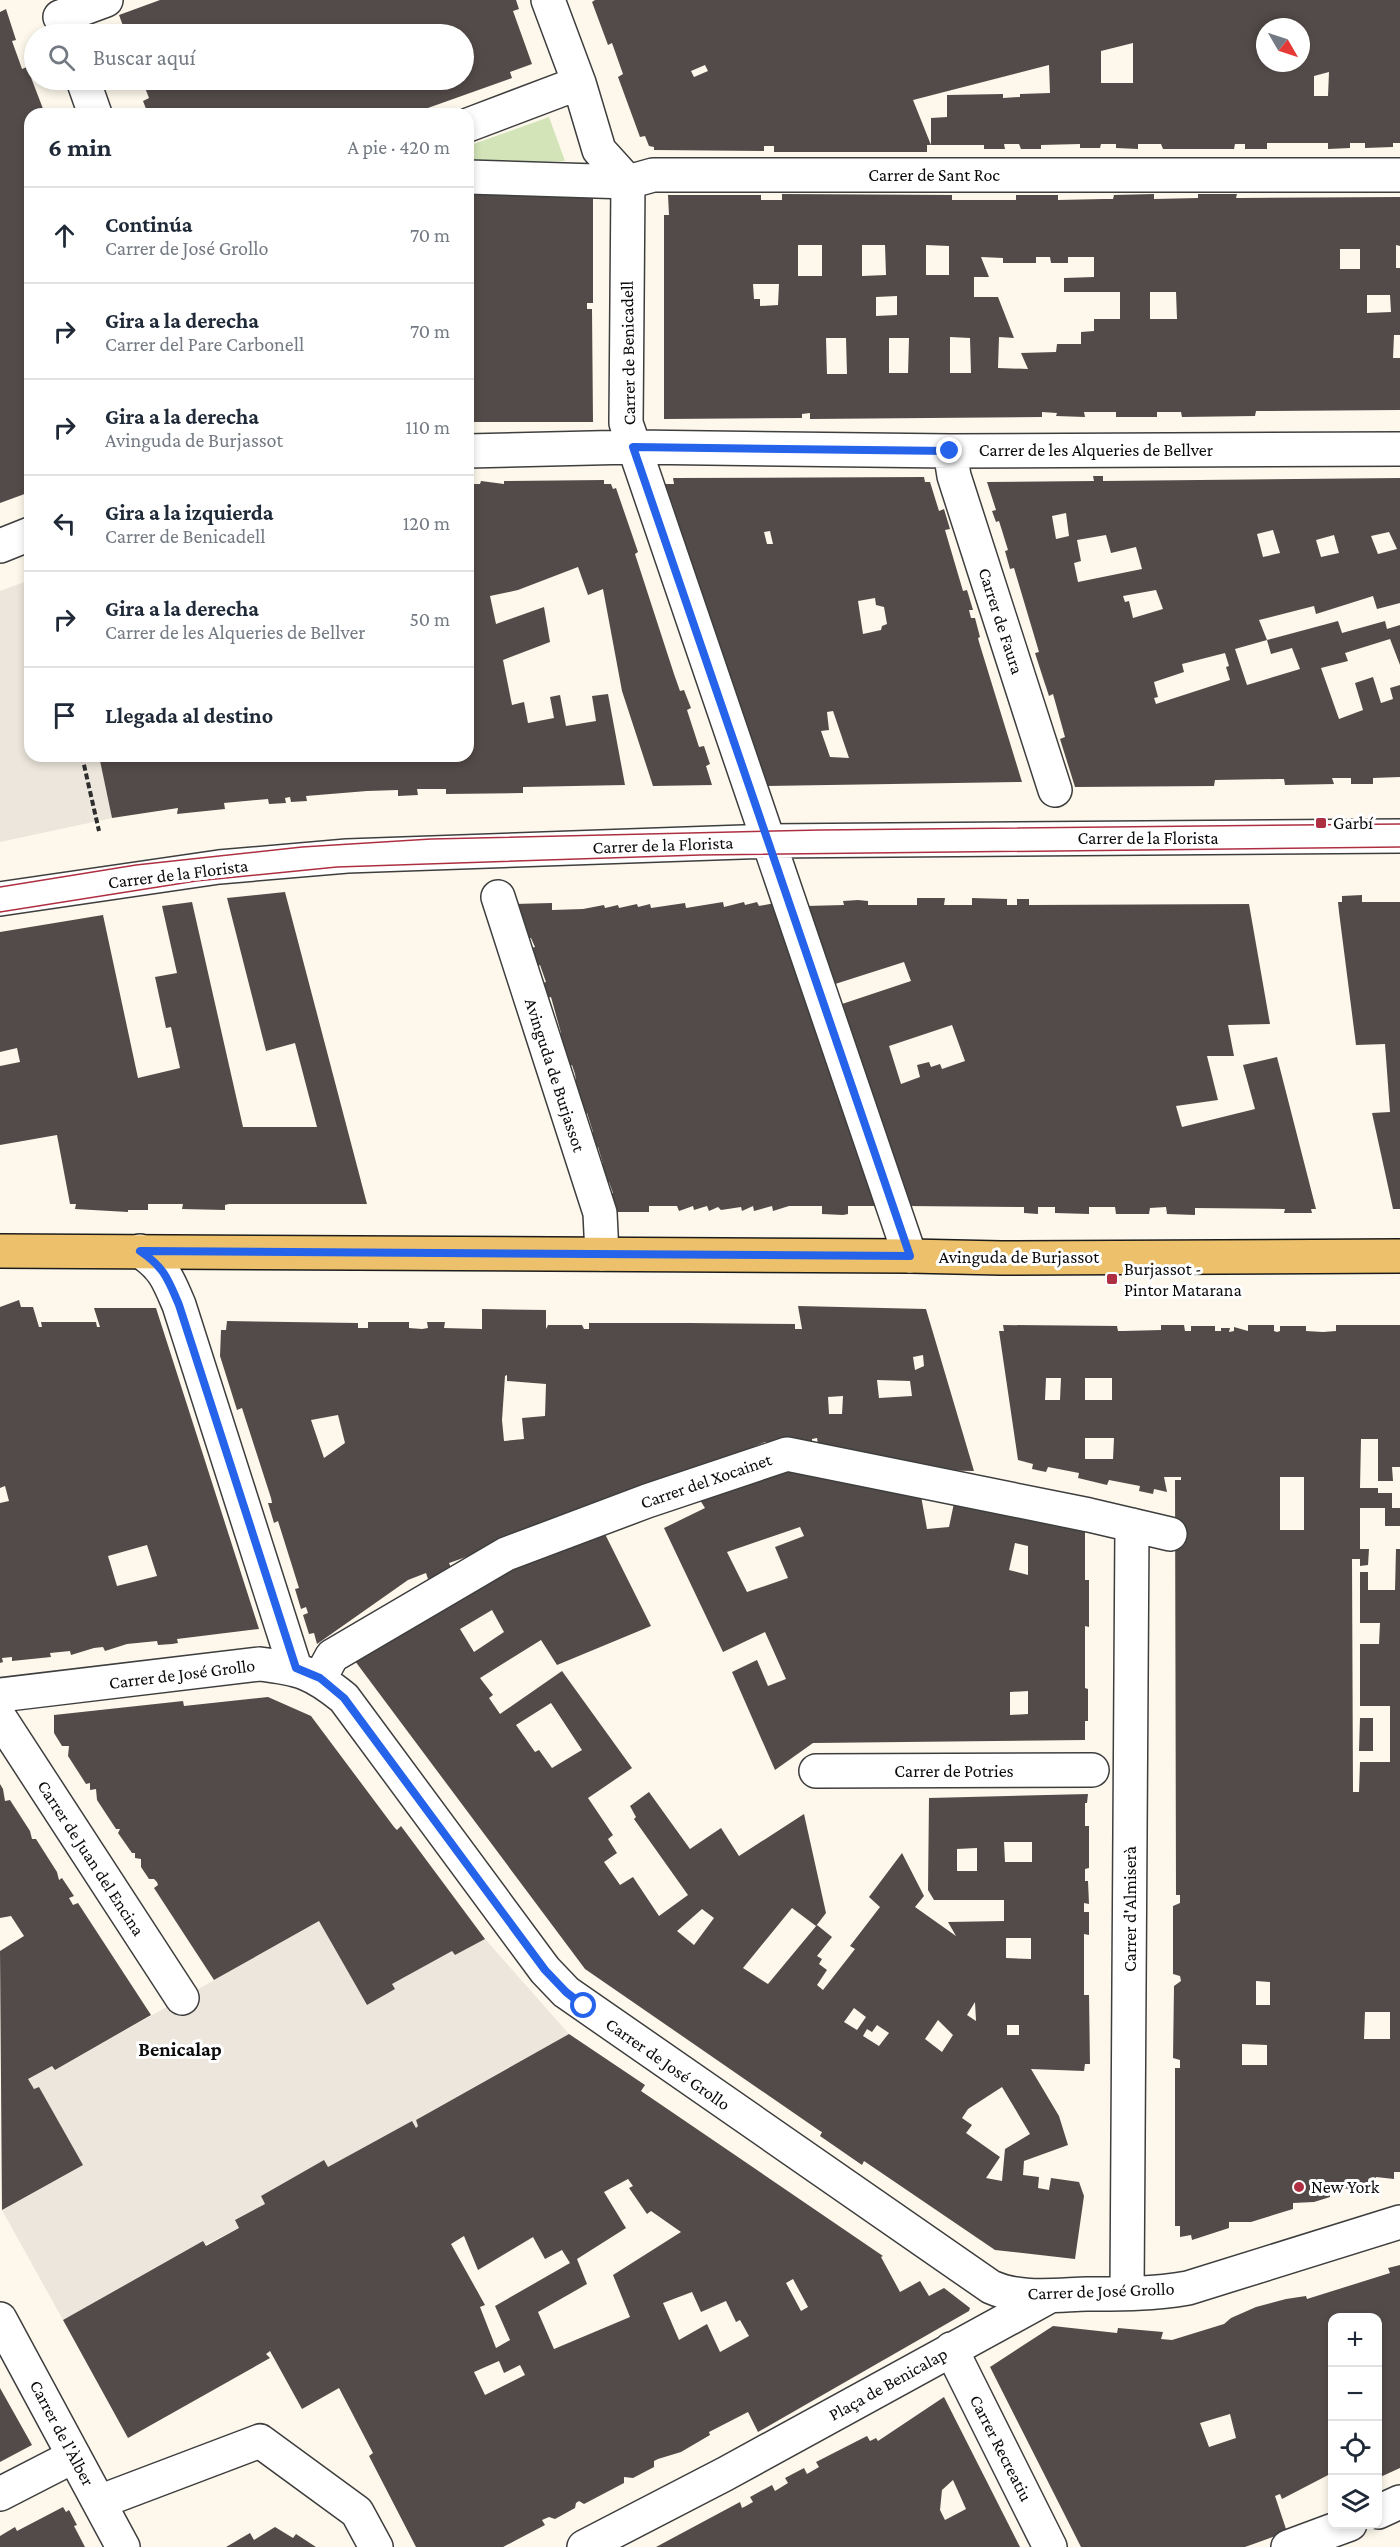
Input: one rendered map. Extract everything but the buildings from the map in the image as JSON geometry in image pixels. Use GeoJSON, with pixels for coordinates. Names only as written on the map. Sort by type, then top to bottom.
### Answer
{"type":"FeatureCollection","features":[{"type":"Feature","properties":{"kind":"main road","name":"Avinguda de Burjassot"},"geometry":{"type":"LineString","coordinates":[[0,1251],[1001,1258],[1400,1256]]}},
{"type":"Feature","properties":{"kind":"street"},"geometry":{"type":"LineString","coordinates":[[60,17],[106,0]]}},
{"type":"Feature","properties":{"kind":"street"},"geometry":{"type":"LineString","coordinates":[[548,0],[579,83],[599,150],[628,182]]}},
{"type":"Feature","properties":{"kind":"street"},"geometry":{"type":"LineString","coordinates":[[474,123],[579,83]]}},
{"type":"Feature","properties":{"kind":"street"},"geometry":{"type":"LineString","coordinates":[[87,90],[93,108]]}},
{"type":"Feature","properties":{"kind":"street","name":"Carrer de Sant Roc"},"geometry":{"type":"LineString","coordinates":[[474,177],[628,182],[665,175],[1400,175]]}},
{"type":"Feature","properties":{"kind":"street","name":"Carrer de Benicadell"},"geometry":{"type":"LineString","coordinates":[[628,182],[626,423],[910,1256]]}},
{"type":"Feature","properties":{"kind":"street","name":"Carrer de les Alqueries de Bellver"},"geometry":{"type":"LineString","coordinates":[[474,451],[633,447],[950,451],[1400,449]]}},
{"type":"Feature","properties":{"kind":"street","name":"Carrer de Faura"},"geometry":{"type":"LineString","coordinates":[[950,451],[954,476],[1055,790]]}},
{"type":"Feature","properties":{"kind":"street"},"geometry":{"type":"LineString","coordinates":[[0,546],[24,536]]}},
{"type":"Feature","properties":{"kind":"street","name":"Carrer de la Florista"},"geometry":{"type":"LineString","coordinates":[[0,899],[219,867],[347,856],[768,841],[1400,836]]}},
{"type":"Feature","properties":{"kind":"street","name":"Avinguda de Burjassot"},"geometry":{"type":"LineString","coordinates":[[498,897],[600,1213],[602,1254]]}},
{"type":"Feature","properties":{"kind":"street"},"geometry":{"type":"LineString","coordinates":[[140,1251],[158,1263],[167,1276],[179,1305],[308,1673]]}},
{"type":"Feature","properties":{"kind":"street","name":"Carrer del Xocainet"},"geometry":{"type":"LineString","coordinates":[[308,1673],[332,1656],[506,1554],[646,1501],[787,1454],[1170,1534]]}},
{"type":"Feature","properties":{"kind":"street","name":"Carrer d'Almiserà"},"geometry":{"type":"LineString","coordinates":[[1128,2293],[1132,1525]]}},
{"type":"Feature","properties":{"kind":"street","name":"Carrer de José Grollo"},"geometry":{"type":"LineString","coordinates":[[0,1695],[260,1664],[308,1673],[344,1698],[545,1970],[566,1992],[991,2287],[1005,2293],[1052,2295],[1158,2293],[1188,2288],[1400,2222]]}},
{"type":"Feature","properties":{"kind":"street","name":"Carrer de Juan del Encina"},"geometry":{"type":"LineString","coordinates":[[0,1718],[182,1998]]}},
{"type":"Feature","properties":{"kind":"street","name":"Carrer de Potries"},"geometry":{"type":"LineString","coordinates":[[816,1771],[1092,1770]]}},
{"type":"Feature","properties":{"kind":"street","name":"Plaça de Benicalap"},"geometry":{"type":"LineString","coordinates":[[584,2547],[725,2474],[1052,2295]]}},
{"type":"Feature","properties":{"kind":"street","name":"Carrer de l'Àlber"},"geometry":{"type":"LineString","coordinates":[[0,2319],[123,2547]]}},
{"type":"Feature","properties":{"kind":"street","name":"Carrer Recreatiu"},"geometry":{"type":"LineString","coordinates":[[951,2349],[1050,2547]]}},
{"type":"Feature","properties":{"kind":"street"},"geometry":{"type":"LineString","coordinates":[[99,2502],[260,2441],[357,2512],[376,2547]]}},
{"type":"Feature","properties":{"kind":"street"},"geometry":{"type":"LineString","coordinates":[[0,2494],[74,2456]]}},
{"type":"Feature","properties":{"kind":"street"},"geometry":{"type":"LineString","coordinates":[[1382,2510],[1400,2502]]}},
{"type":"Feature","properties":{"kind":"street"},"geometry":{"type":"LineString","coordinates":[[1288,2547],[1337,2529]]}},
{"type":"Feature","properties":{"kind":"path"},"geometry":{"type":"LineString","coordinates":[[83,762],[99,831]]}},
{"type":"Feature","properties":{"kind":"green space"},"geometry":{"type":"Polygon","coordinates":[[[549,117],[565,161],[474,162],[474,144],[549,117]]]}},
{"type":"Feature","properties":{"kind":"shaded area"},"geometry":{"type":"Polygon","coordinates":[[[24,582],[24,762],[100,762],[112,818],[0,842],[0,591],[24,582]]]}},
{"type":"Feature","properties":{"kind":"shaded area"},"geometry":{"type":"Polygon","coordinates":[[[319,1921],[367,2005],[395,1989],[392,1984],[452,1951],[455,1955],[485,1939],[569,2034],[416,2120],[418,2126],[416,2128],[412,2121],[328,2167],[324,2160],[261,2196],[265,2204],[235,2220],[239,2228],[141,2276],[63,2320],[2,2210],[82,2165],[39,2087],[34,2089],[28,2079],[52,2066],[55,2070],[319,1921]]]}},
{"type":"Feature","properties":{"kind":"tram line"},"geometry":{"type":"LineString","coordinates":[[0,887],[136,865],[302,847],[431,839],[820,830],[1400,824]]}},
{"type":"Feature","properties":{"kind":"tram line"},"geometry":{"type":"LineString","coordinates":[[0,912],[196,881],[337,867],[700,855],[1400,847]]}},
{"type":"Feature","properties":{"kind":"place","name":"Garbí"},"geometry":{"type":"Point","coordinates":[1321,823]}},
{"type":"Feature","properties":{"kind":"place","name":"Burjassot - Pintor Matarana"},"geometry":{"type":"Point","coordinates":[1112,1279]}},
{"type":"Feature","properties":{"kind":"place","name":"New York"},"geometry":{"type":"Point","coordinates":[1299,2187]}},
{"type":"Feature","properties":{"kind":"district","name":"Benicalap"},"geometry":{"type":"Point","coordinates":[180,2049]}},
{"type":"Feature","properties":{"kind":"route"},"geometry":{"type":"LineString","coordinates":[[584,2006],[566,1992],[545,1970],[344,1698],[320,1678],[296,1668],[179,1305],[167,1276],[158,1263],[140,1251],[910,1256],[633,447],[950,451]]}}]}
